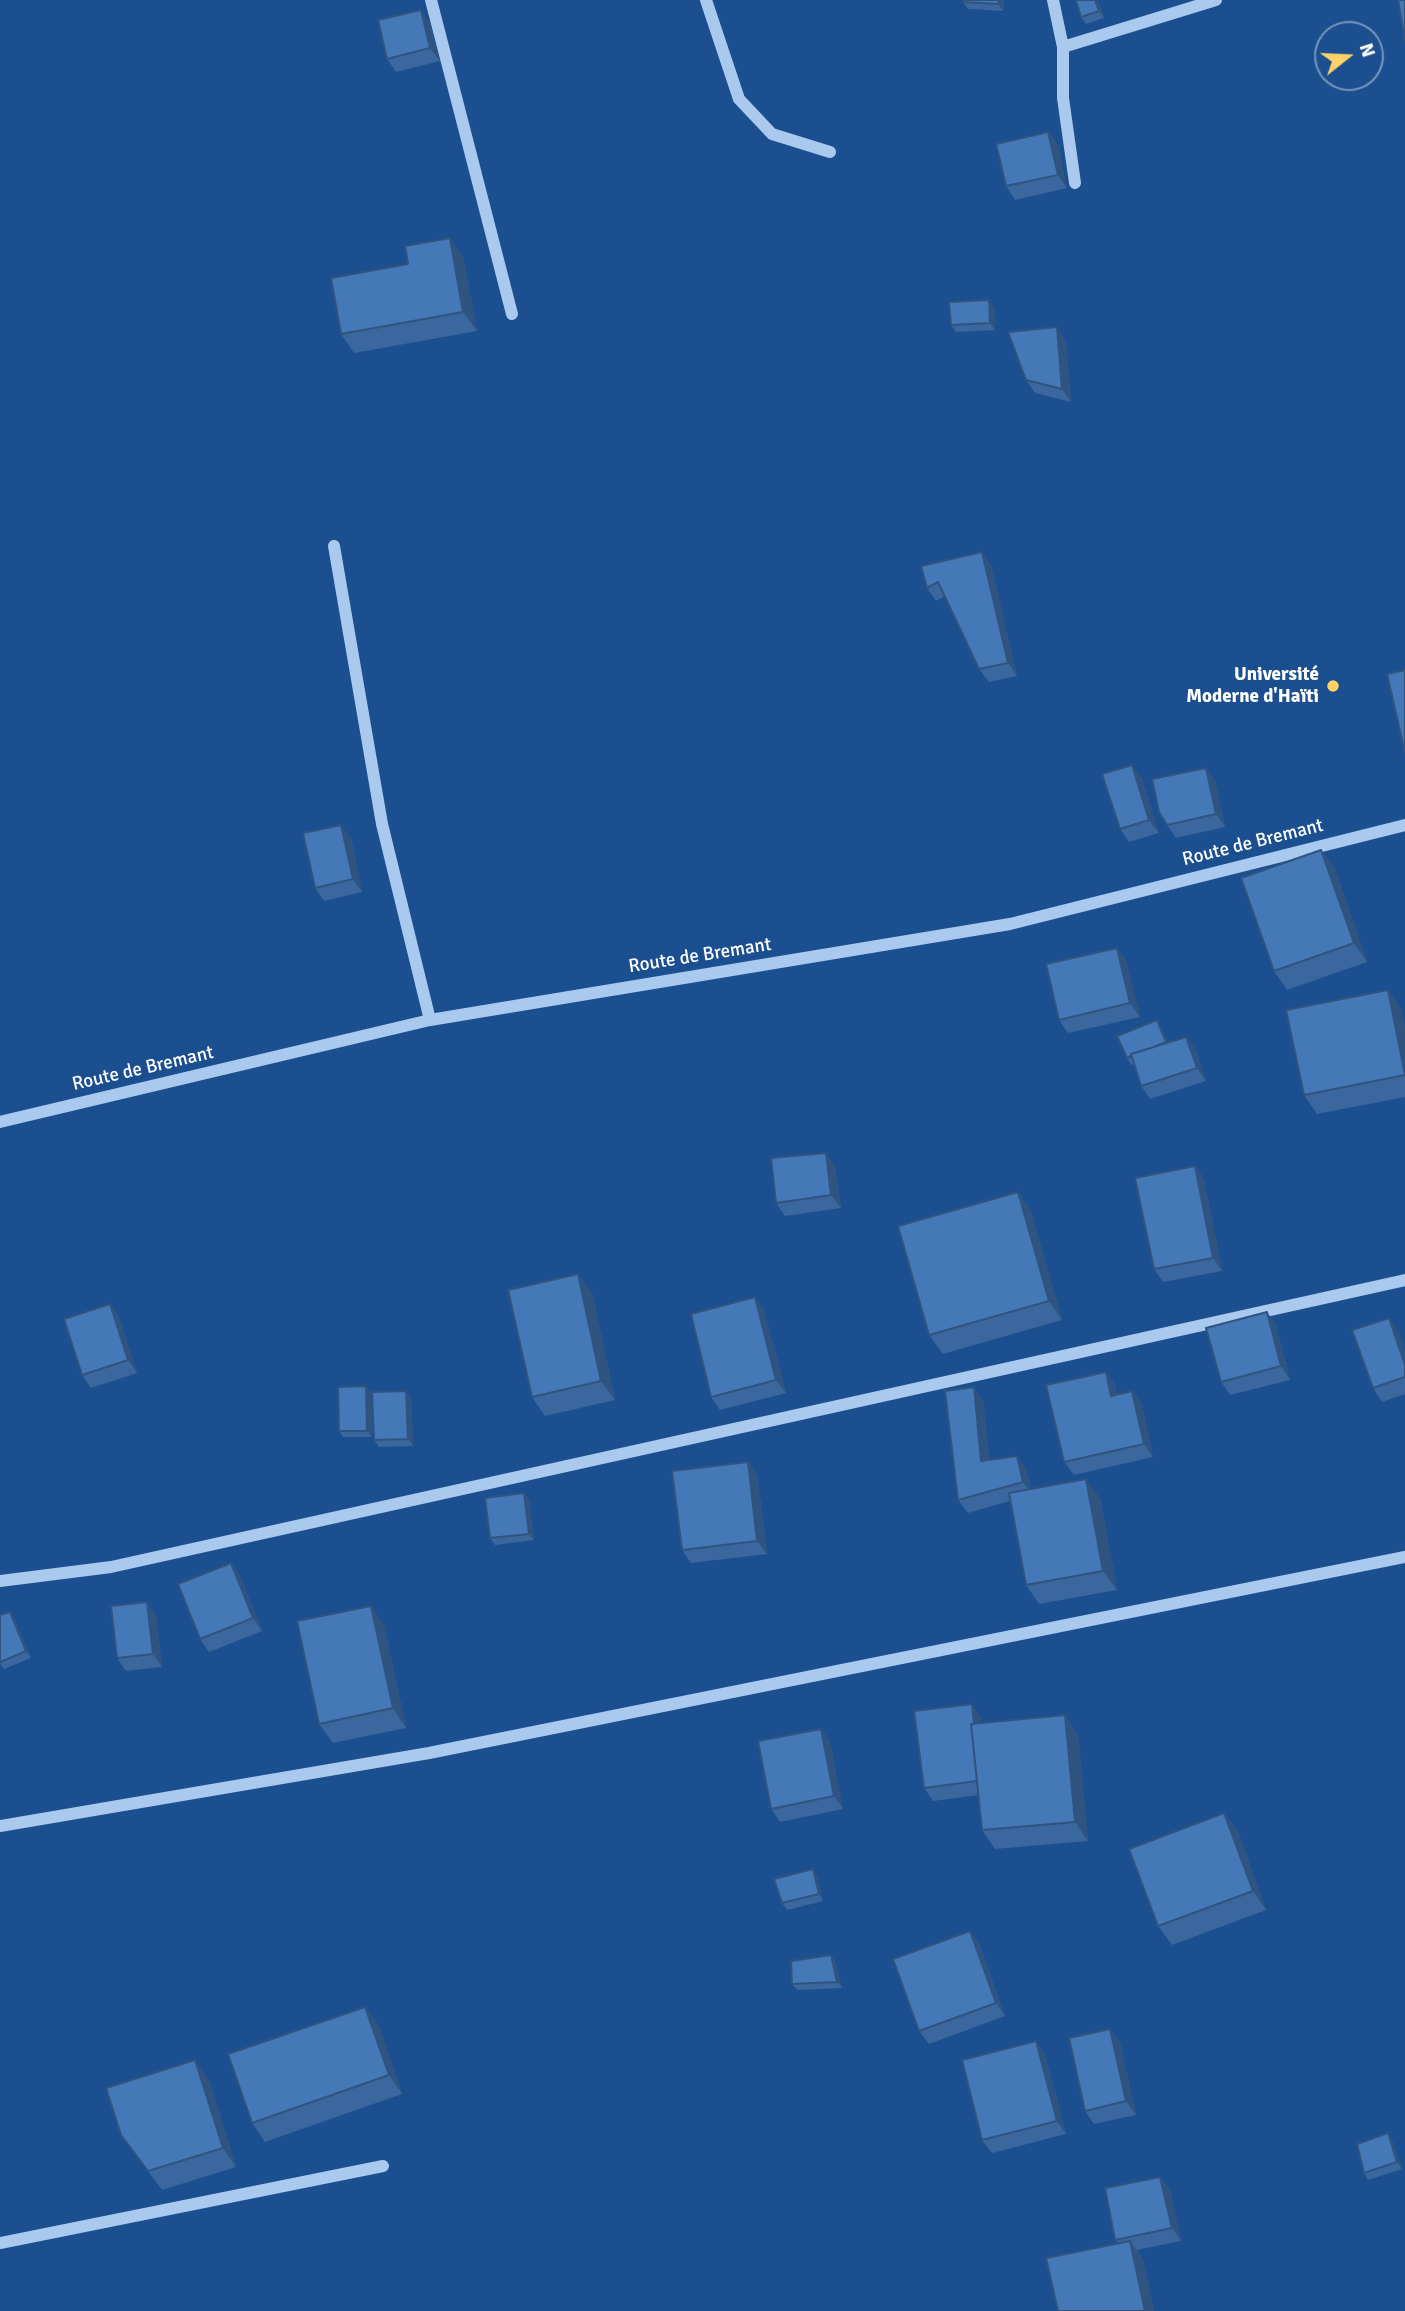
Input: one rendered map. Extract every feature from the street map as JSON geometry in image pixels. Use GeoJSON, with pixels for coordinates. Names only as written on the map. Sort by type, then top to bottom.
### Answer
{"type":"FeatureCollection","features":[{"type":"Feature","properties":{"kind":"street"},"geometry":{"type":"LineString","coordinates":[[431,0],[512,314]]}},
{"type":"Feature","properties":{"kind":"street"},"geometry":{"type":"LineString","coordinates":[[706,0],[739,99],[772,134],[830,152]]}},
{"type":"Feature","properties":{"kind":"street"},"geometry":{"type":"LineString","coordinates":[[1054,0],[1063,47],[1063,98],[1075,183]]}},
{"type":"Feature","properties":{"kind":"street"},"geometry":{"type":"LineString","coordinates":[[1063,47],[1216,0]]}},
{"type":"Feature","properties":{"kind":"street"},"geometry":{"type":"LineString","coordinates":[[334,547],[382,824],[430,1020]]}},
{"type":"Feature","properties":{"kind":"street","name":"Route de Bremant"},"geometry":{"type":"LineString","coordinates":[[0,1122],[430,1020],[1010,924],[1405,825]]}},
{"type":"Feature","properties":{"kind":"street"},"geometry":{"type":"LineString","coordinates":[[0,1581],[111,1567],[1405,1280]]}},
{"type":"Feature","properties":{"kind":"street"},"geometry":{"type":"LineString","coordinates":[[0,1825],[429,1753],[1405,1557]]}},
{"type":"Feature","properties":{"kind":"street"},"geometry":{"type":"LineString","coordinates":[[0,2242],[383,2166]]}},
{"type":"Feature","properties":{"kind":"building"},"geometry":{"type":"Polygon","coordinates":[[[963,0],[999,0],[998,4],[963,0]]]}},
{"type":"Feature","properties":{"kind":"building"},"geometry":{"type":"Polygon","coordinates":[[[1076,0],[1095,0],[1099,11],[1081,17],[1076,0]]]}},
{"type":"Feature","properties":{"kind":"building"},"geometry":{"type":"Polygon","coordinates":[[[1398,0],[1405,0],[1405,41],[1398,0]]]}},
{"type":"Feature","properties":{"kind":"building"},"geometry":{"type":"Polygon","coordinates":[[[421,10],[430,48],[387,59],[378,20],[421,10]]]}},
{"type":"Feature","properties":{"kind":"building"},"geometry":{"type":"Polygon","coordinates":[[[1048,132],[1058,175],[1006,186],[996,144],[1048,132]]]}},
{"type":"Feature","properties":{"kind":"building"},"geometry":{"type":"Polygon","coordinates":[[[450,238],[463,312],[341,334],[331,278],[408,264],[405,246],[450,238]]]}},
{"type":"Feature","properties":{"kind":"building"},"geometry":{"type":"Polygon","coordinates":[[[989,300],[990,323],[951,325],[949,302],[989,300]]]}},
{"type":"Feature","properties":{"kind":"building"},"geometry":{"type":"Polygon","coordinates":[[[1057,327],[1062,389],[1026,380],[1008,332],[1057,327]]]}},
{"type":"Feature","properties":{"kind":"building"},"geometry":{"type":"Polygon","coordinates":[[[982,552],[1008,663],[979,669],[938,582],[927,588],[921,566],[982,552]]]}},
{"type":"Feature","properties":{"kind":"building"},"geometry":{"type":"Polygon","coordinates":[[[1405,670],[1405,753],[1387,674],[1405,670]]]}},
{"type":"Feature","properties":{"kind":"building"},"geometry":{"type":"Polygon","coordinates":[[[1132,765],[1149,820],[1120,829],[1102,774],[1132,765]]]}},
{"type":"Feature","properties":{"kind":"building"},"geometry":{"type":"Polygon","coordinates":[[[1206,768],[1216,814],[1167,825],[1159,812],[1152,779],[1206,768]]]}},
{"type":"Feature","properties":{"kind":"building"},"geometry":{"type":"Polygon","coordinates":[[[341,825],[353,879],[315,888],[303,833],[341,825]]]}},
{"type":"Feature","properties":{"kind":"building"},"geometry":{"type":"Polygon","coordinates":[[[1321,850],[1354,943],[1274,971],[1241,878],[1321,850]]]}},
{"type":"Feature","properties":{"kind":"building"},"geometry":{"type":"Polygon","coordinates":[[[1117,948],[1130,1003],[1059,1020],[1046,964],[1117,948]]]}},
{"type":"Feature","properties":{"kind":"building"},"geometry":{"type":"Polygon","coordinates":[[[1388,990],[1405,1075],[1304,1095],[1286,1010],[1388,990]]]}},
{"type":"Feature","properties":{"kind":"building"},"geometry":{"type":"Polygon","coordinates":[[[1157,1020],[1166,1042],[1131,1054],[1127,1058],[1117,1036],[1157,1020]]]}},
{"type":"Feature","properties":{"kind":"building"},"geometry":{"type":"Polygon","coordinates":[[[1186,1037],[1197,1068],[1141,1086],[1131,1054],[1186,1037]]]}},
{"type":"Feature","properties":{"kind":"building"},"geometry":{"type":"Polygon","coordinates":[[[826,1153],[831,1195],[776,1203],[771,1158],[826,1153]]]}},
{"type":"Feature","properties":{"kind":"building"},"geometry":{"type":"Polygon","coordinates":[[[1195,1166],[1213,1258],[1154,1269],[1135,1178],[1195,1166]]]}},
{"type":"Feature","properties":{"kind":"building"},"geometry":{"type":"Polygon","coordinates":[[[1018,1192],[1049,1301],[929,1335],[898,1226],[1018,1192]]]}},
{"type":"Feature","properties":{"kind":"building"},"geometry":{"type":"Polygon","coordinates":[[[578,1274],[601,1381],[532,1397],[508,1290],[578,1274]]]}},
{"type":"Feature","properties":{"kind":"building"},"geometry":{"type":"Polygon","coordinates":[[[755,1297],[776,1380],[711,1397],[691,1314],[755,1297]]]}},
{"type":"Feature","properties":{"kind":"building"},"geometry":{"type":"Polygon","coordinates":[[[110,1304],[128,1360],[82,1375],[64,1319],[110,1304]]]}},
{"type":"Feature","properties":{"kind":"building"},"geometry":{"type":"Polygon","coordinates":[[[1267,1312],[1281,1366],[1221,1382],[1206,1328],[1267,1312]]]}},
{"type":"Feature","properties":{"kind":"building"},"geometry":{"type":"Polygon","coordinates":[[[1389,1318],[1405,1365],[1405,1377],[1373,1388],[1352,1330],[1389,1318]]]}},
{"type":"Feature","properties":{"kind":"building"},"geometry":{"type":"Polygon","coordinates":[[[1106,1372],[1111,1396],[1132,1391],[1144,1444],[1064,1462],[1046,1385],[1106,1372]]]}},
{"type":"Feature","properties":{"kind":"building"},"geometry":{"type":"Polygon","coordinates":[[[366,1386],[367,1431],[339,1431],[338,1387],[366,1386]]]}},
{"type":"Feature","properties":{"kind":"building"},"geometry":{"type":"Polygon","coordinates":[[[974,1387],[981,1461],[1017,1456],[1023,1482],[958,1500],[945,1391],[974,1387]]]}},
{"type":"Feature","properties":{"kind":"building"},"geometry":{"type":"Polygon","coordinates":[[[406,1391],[408,1439],[374,1440],[372,1392],[406,1391]]]}},
{"type":"Feature","properties":{"kind":"building"},"geometry":{"type":"Polygon","coordinates":[[[748,1462],[757,1541],[682,1550],[672,1471],[748,1462]]]}},
{"type":"Feature","properties":{"kind":"building"},"geometry":{"type":"Polygon","coordinates":[[[1086,1479],[1103,1571],[1026,1585],[1009,1493],[1086,1479]]]}},
{"type":"Feature","properties":{"kind":"building"},"geometry":{"type":"Polygon","coordinates":[[[524,1493],[529,1534],[490,1538],[485,1498],[524,1493]]]}},
{"type":"Feature","properties":{"kind":"building"},"geometry":{"type":"Polygon","coordinates":[[[231,1563],[253,1618],[200,1639],[178,1584],[231,1563]]]}},
{"type":"Feature","properties":{"kind":"building"},"geometry":{"type":"Polygon","coordinates":[[[147,1602],[153,1654],[117,1658],[111,1606],[147,1602]]]}},
{"type":"Feature","properties":{"kind":"building"},"geometry":{"type":"Polygon","coordinates":[[[371,1606],[393,1708],[319,1724],[297,1621],[371,1606]]]}},
{"type":"Feature","properties":{"kind":"building"},"geometry":{"type":"Polygon","coordinates":[[[10,1612],[26,1651],[0,1662],[0,1615],[10,1612]]]}},
{"type":"Feature","properties":{"kind":"building"},"geometry":{"type":"Polygon","coordinates":[[[972,1704],[974,1724],[971,1724],[977,1781],[924,1788],[914,1711],[972,1704]]]}},
{"type":"Feature","properties":{"kind":"building"},"geometry":{"type":"Polygon","coordinates":[[[1065,1715],[1075,1822],[982,1830],[971,1724],[1065,1715]]]}},
{"type":"Feature","properties":{"kind":"building"},"geometry":{"type":"Polygon","coordinates":[[[821,1729],[834,1796],[771,1809],[758,1741],[821,1729]]]}},
{"type":"Feature","properties":{"kind":"building"},"geometry":{"type":"Polygon","coordinates":[[[1224,1813],[1253,1891],[1158,1926],[1129,1849],[1224,1813]]]}},
{"type":"Feature","properties":{"kind":"building"},"geometry":{"type":"Polygon","coordinates":[[[813,1869],[819,1894],[782,1903],[774,1879],[813,1869]]]}},
{"type":"Feature","properties":{"kind":"building"},"geometry":{"type":"Polygon","coordinates":[[[970,1931],[996,2003],[919,2031],[893,1959],[970,1931]]]}},
{"type":"Feature","properties":{"kind":"building"},"geometry":{"type":"Polygon","coordinates":[[[831,1955],[837,1982],[792,1984],[791,1961],[831,1955]]]}},
{"type":"Feature","properties":{"kind":"building"},"geometry":{"type":"Polygon","coordinates":[[[365,2007],[389,2075],[252,2123],[228,2054],[365,2007]]]}},
{"type":"Feature","properties":{"kind":"building"},"geometry":{"type":"Polygon","coordinates":[[[1110,2029],[1126,2101],[1085,2111],[1069,2038],[1110,2029]]]}},
{"type":"Feature","properties":{"kind":"building"},"geometry":{"type":"Polygon","coordinates":[[[1036,2041],[1057,2121],[982,2140],[962,2060],[1036,2041]]]}},
{"type":"Feature","properties":{"kind":"building"},"geometry":{"type":"Polygon","coordinates":[[[195,2060],[223,2148],[148,2171],[121,2135],[106,2088],[195,2060]]]}},
{"type":"Feature","properties":{"kind":"building"},"geometry":{"type":"Polygon","coordinates":[[[1388,2133],[1397,2162],[1364,2173],[1357,2144],[1388,2133]]]}},
{"type":"Feature","properties":{"kind":"building"},"geometry":{"type":"Polygon","coordinates":[[[1160,2177],[1172,2228],[1115,2240],[1105,2188],[1160,2177]]]}},
{"type":"Feature","properties":{"kind":"building"},"geometry":{"type":"Polygon","coordinates":[[[1130,2241],[1145,2311],[1058,2311],[1046,2258],[1130,2241]]]}},
{"type":"Feature","properties":{"kind":"place","name":"Université Moderne d'Haïti"},"geometry":{"type":"Point","coordinates":[1333,686]}}]}
